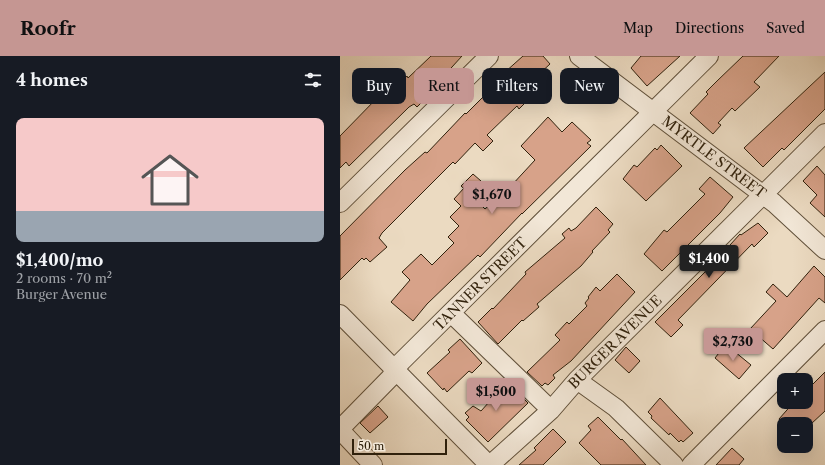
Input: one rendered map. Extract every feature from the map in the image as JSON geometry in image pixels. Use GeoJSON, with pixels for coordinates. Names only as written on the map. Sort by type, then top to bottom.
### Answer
{"type":"FeatureCollection","features":[{"type":"Feature","properties":{"kind":"street"},"geometry":{"type":"LineString","coordinates":[[340,204],[489,56]]}},
{"type":"Feature","properties":{"kind":"street","name":"MYRTLE STREET"},"geometry":{"type":"LineString","coordinates":[[578,56],[763,194],[825,250]]}},
{"type":"Feature","properties":{"kind":"street","name":"TANNER STREET"},"geometry":{"type":"LineString","coordinates":[[340,429],[390,378],[401,362],[709,56]]}},
{"type":"Feature","properties":{"kind":"street","name":"BURGER AVENUE"},"geometry":{"type":"LineString","coordinates":[[489,465],[551,410],[577,380],[825,133]]}},
{"type":"Feature","properties":{"kind":"street"},"geometry":{"type":"LineString","coordinates":[[451,313],[551,410]]}},
{"type":"Feature","properties":{"kind":"street"},"geometry":{"type":"LineString","coordinates":[[340,314],[489,465]]}},
{"type":"Feature","properties":{"kind":"street"},"geometry":{"type":"LineString","coordinates":[[691,465],[825,330]]}},
{"type":"Feature","properties":{"kind":"street"},"geometry":{"type":"LineString","coordinates":[[577,380],[616,408],[674,465]]}},
{"type":"Feature","properties":{"kind":"street"},"geometry":{"type":"LineString","coordinates":[[340,429],[373,465]]}},
{"type":"Feature","properties":{"kind":"building"},"geometry":{"type":"Polygon","coordinates":[[[431,56],[462,56],[451,68],[418,68],[431,56]]]}},
{"type":"Feature","properties":{"kind":"building"},"geometry":{"type":"Polygon","coordinates":[[[523,56],[543,56],[550,64],[546,68],[510,68],[523,56]]]}},
{"type":"Feature","properties":{"kind":"building"},"geometry":{"type":"Polygon","coordinates":[[[641,56],[680,56],[647,86],[631,68],[641,56]]]}},
{"type":"Feature","properties":{"kind":"building"},"geometry":{"type":"Polygon","coordinates":[[[743,56],[779,56],[754,82],[760,87],[735,111],[732,108],[718,123],[721,125],[713,134],[690,113],[708,94],[706,92],[743,56]]]}},
{"type":"Feature","properties":{"kind":"building"},"geometry":{"type":"Polygon","coordinates":[[[414,72],[414,104],[409,107],[349,166],[346,162],[340,168],[340,136],[371,104],[406,104],[407,76],[408,78],[414,72]]]}},
{"type":"Feature","properties":{"kind":"building"},"geometry":{"type":"Polygon","coordinates":[[[825,72],[825,109],[784,150],[782,148],[763,167],[744,148],[825,72]]]}},
{"type":"Feature","properties":{"kind":"building"},"geometry":{"type":"Polygon","coordinates":[[[482,98],[482,104],[524,104],[519,109],[517,106],[487,135],[493,141],[483,151],[475,143],[455,164],[453,162],[382,233],[379,238],[387,247],[370,262],[366,258],[364,260],[362,258],[340,280],[340,236],[405,170],[425,152],[427,153],[465,113],[466,114],[482,98]]]}},
{"type":"Feature","properties":{"kind":"building"},"geometry":{"type":"Polygon","coordinates":[[[548,117],[562,132],[572,122],[591,140],[587,143],[591,146],[522,213],[480,257],[478,255],[427,304],[413,321],[391,302],[410,280],[402,272],[421,254],[432,265],[454,243],[448,237],[459,226],[450,217],[461,206],[454,199],[464,188],[485,209],[511,186],[535,160],[521,146],[548,117]]]}},
{"type":"Feature","properties":{"kind":"building"},"geometry":{"type":"Polygon","coordinates":[[[661,145],[682,166],[646,201],[623,179],[634,165],[637,167],[655,148],[657,150],[661,145]]]}},
{"type":"Feature","properties":{"kind":"building"},"geometry":{"type":"Polygon","coordinates":[[[817,166],[825,175],[825,217],[810,203],[817,195],[803,181],[817,166]]]}},
{"type":"Feature","properties":{"kind":"building"},"geometry":{"type":"Polygon","coordinates":[[[473,174],[481,181],[470,194],[461,186],[473,174]]]}},
{"type":"Feature","properties":{"kind":"building"},"geometry":{"type":"Polygon","coordinates":[[[710,177],[733,197],[720,213],[662,271],[644,254],[664,230],[667,232],[705,194],[699,189],[710,177]]]}},
{"type":"Feature","properties":{"kind":"building"},"geometry":{"type":"Polygon","coordinates":[[[596,207],[613,224],[608,230],[610,232],[592,251],[593,252],[581,266],[537,304],[539,307],[523,321],[522,320],[498,344],[478,322],[492,308],[493,309],[526,274],[525,272],[565,238],[562,234],[569,228],[571,231],[576,228],[596,207]]]}},
{"type":"Feature","properties":{"kind":"building"},"geometry":{"type":"Polygon","coordinates":[[[758,223],[768,233],[754,247],[752,244],[678,320],[683,325],[671,337],[655,322],[731,246],[730,245],[740,234],[741,235],[758,223]]]}},
{"type":"Feature","properties":{"kind":"building"},"geometry":{"type":"Polygon","coordinates":[[[814,266],[825,277],[825,303],[819,298],[773,349],[750,329],[776,301],[766,292],[773,284],[787,297],[814,266]]]}},
{"type":"Feature","properties":{"kind":"building"},"geometry":{"type":"Polygon","coordinates":[[[617,274],[635,292],[571,361],[553,375],[555,378],[548,385],[545,383],[542,386],[527,372],[560,340],[555,335],[567,322],[569,324],[587,306],[585,303],[596,287],[600,291],[617,274]]]}},
{"type":"Feature","properties":{"kind":"building"},"geometry":{"type":"Polygon","coordinates":[[[460,339],[482,363],[472,373],[469,371],[447,392],[444,388],[443,390],[427,373],[450,352],[448,350],[460,339]]]}},
{"type":"Feature","properties":{"kind":"building"},"geometry":{"type":"Polygon","coordinates":[[[626,347],[640,361],[629,373],[615,360],[626,347]]]}},
{"type":"Feature","properties":{"kind":"building"},"geometry":{"type":"Polygon","coordinates":[[[729,347],[751,365],[739,379],[715,358],[722,349],[725,352],[729,347]]]}},
{"type":"Feature","properties":{"kind":"building"},"geometry":{"type":"Polygon","coordinates":[[[825,372],[825,411],[813,422],[813,417],[781,417],[788,409],[813,409],[813,384],[825,372]]]}},
{"type":"Feature","properties":{"kind":"building"},"geometry":{"type":"Polygon","coordinates":[[[507,382],[528,403],[488,442],[466,420],[469,417],[465,413],[473,406],[481,411],[507,382]]]}},
{"type":"Feature","properties":{"kind":"building"},"geometry":{"type":"Polygon","coordinates":[[[660,398],[693,433],[683,442],[681,440],[679,442],[670,433],[669,435],[651,418],[652,416],[648,412],[660,398]]]}},
{"type":"Feature","properties":{"kind":"building"},"geometry":{"type":"Polygon","coordinates":[[[378,406],[388,417],[370,433],[360,423],[378,406]]]}},
{"type":"Feature","properties":{"kind":"building"},"geometry":{"type":"Polygon","coordinates":[[[598,417],[621,440],[622,439],[646,465],[601,465],[579,443],[591,430],[588,426],[598,417]]]}},
{"type":"Feature","properties":{"kind":"building"},"geometry":{"type":"Polygon","coordinates":[[[553,429],[566,442],[543,465],[519,465],[536,450],[534,448],[553,429]]]}},
{"type":"Feature","properties":{"kind":"building"},"geometry":{"type":"Polygon","coordinates":[[[732,448],[744,459],[739,465],[716,465],[732,448]]]}}]}
